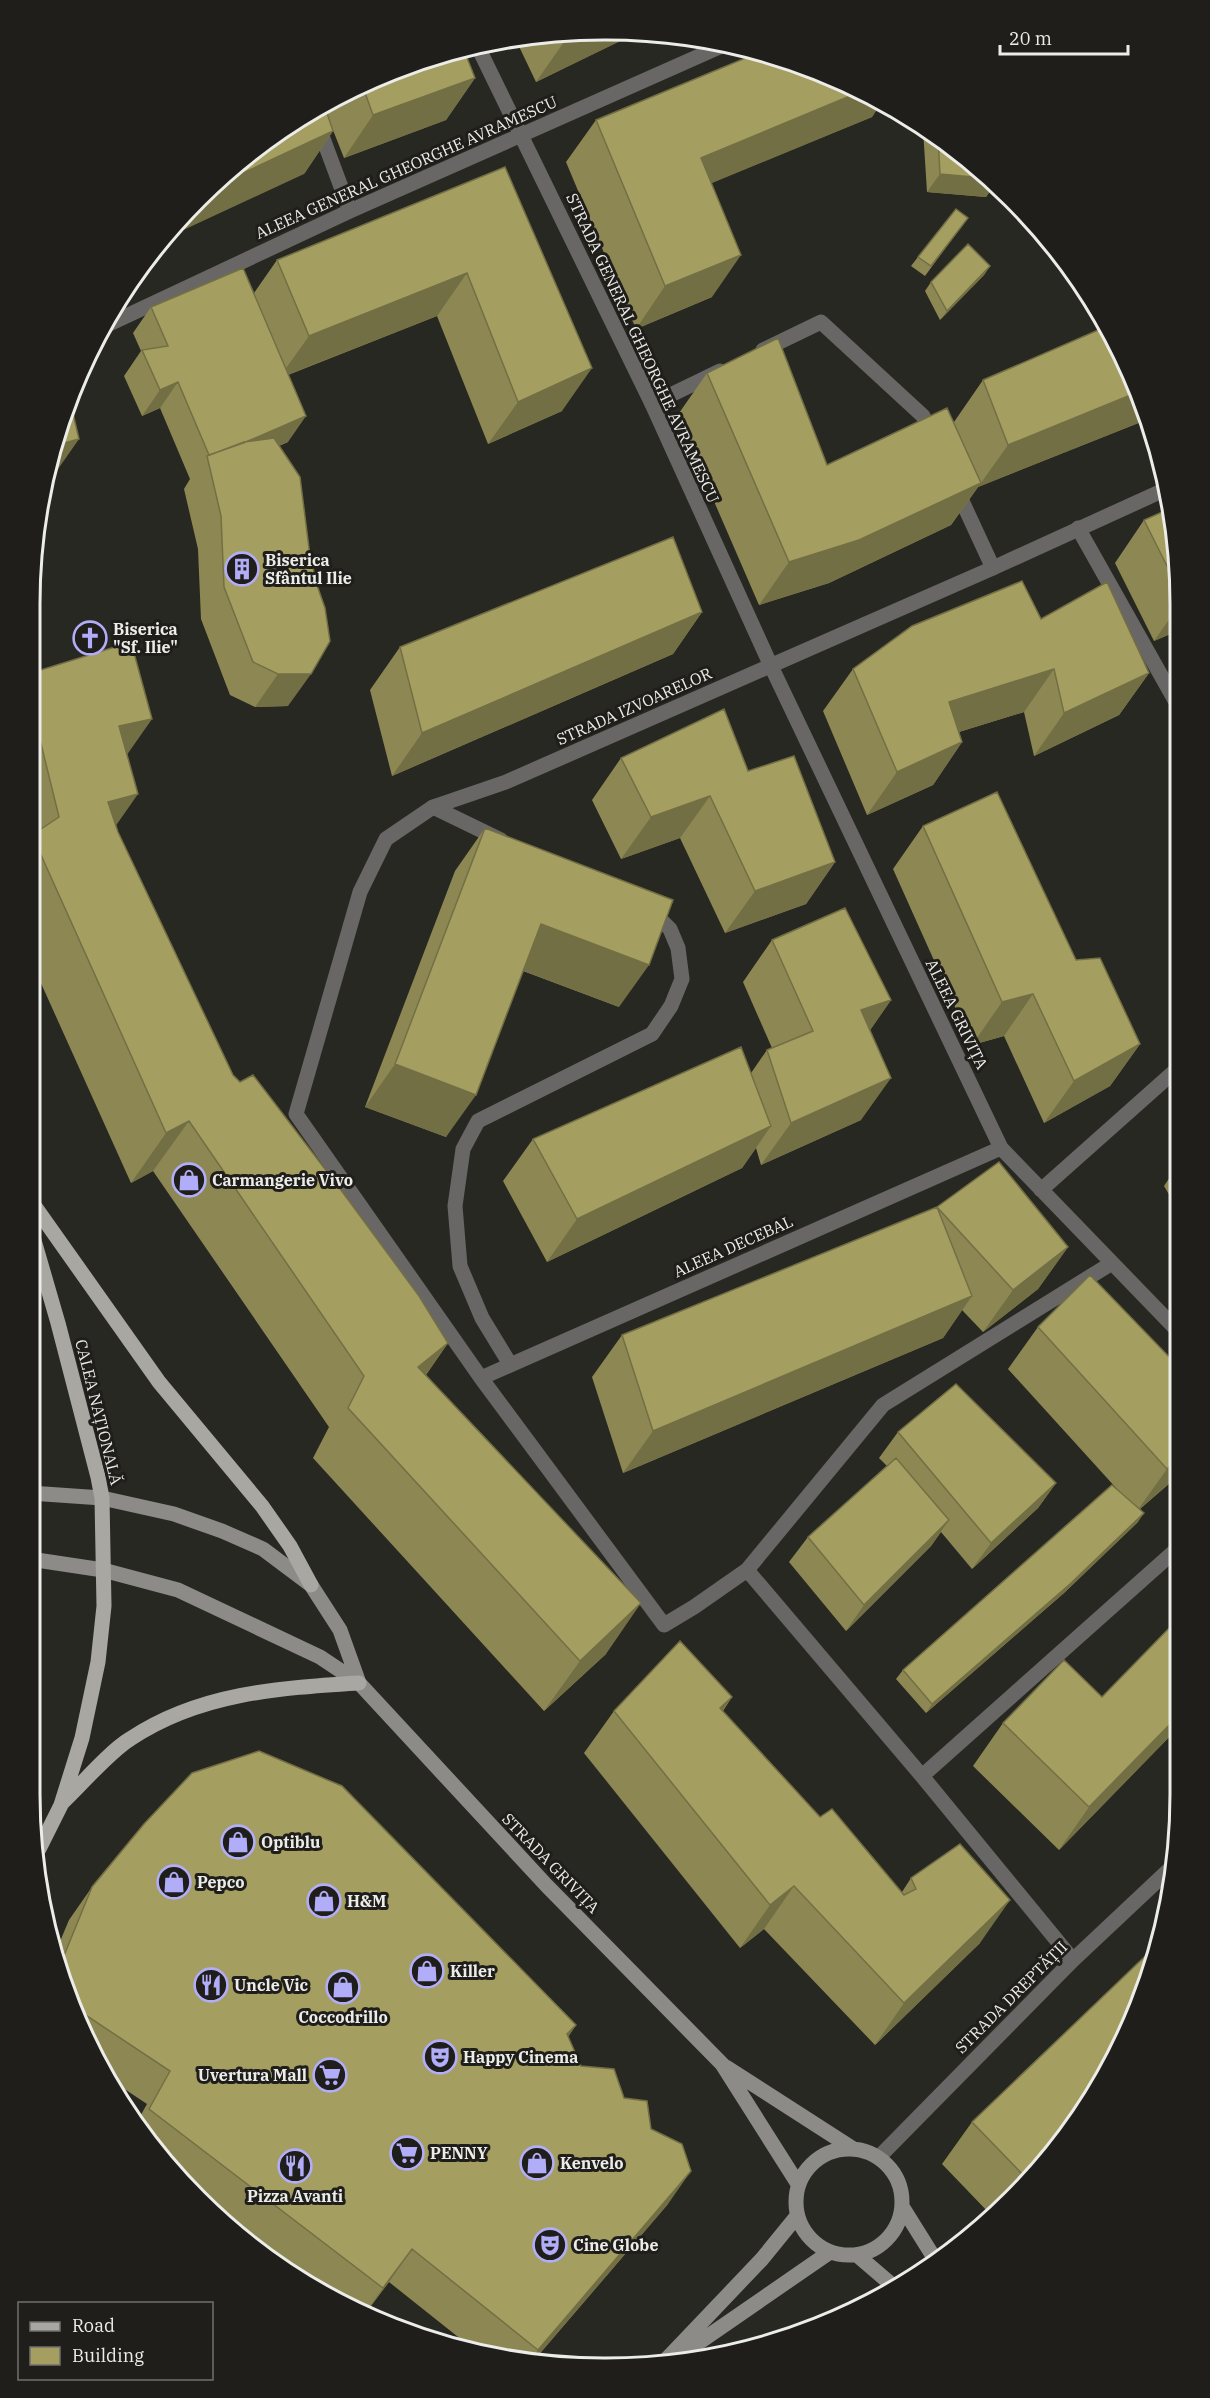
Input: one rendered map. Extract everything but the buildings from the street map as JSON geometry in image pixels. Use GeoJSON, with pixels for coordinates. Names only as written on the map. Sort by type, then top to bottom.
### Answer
{"type":"FeatureCollection","features":[{"type":"Feature","properties":{"kind":"main road"},"geometry":{"type":"LineString","coordinates":[[40,1215],[159,1382],[262,1506],[290,1546],[311,1585]]}},
{"type":"Feature","properties":{"kind":"main road","name":"CALEA NAȚIONALĂ"},"geometry":{"type":"LineString","coordinates":[[40,1261],[61,1334],[102,1498],[104,1606],[98,1662],[82,1738],[61,1804],[43,1841]]}},
{"type":"Feature","properties":{"kind":"main road","name":"STRADA GRIVIȚA"},"geometry":{"type":"LineString","coordinates":[[40,1494],[102,1498],[174,1515],[222,1531],[263,1549],[311,1585],[340,1630],[359,1683]]}},
{"type":"Feature","properties":{"kind":"main road","name":"STRADA GRIVIȚA"},"geometry":{"type":"LineString","coordinates":[[40,1561],[103,1570],[178,1590],[320,1657],[359,1683],[547,1886],[723,2064],[852,2148]]}},
{"type":"Feature","properties":{"kind":"main road"},"geometry":{"type":"LineString","coordinates":[[61,1804],[128,1740],[173,1714],[225,1698],[296,1687],[359,1683]]}},
{"type":"Feature","properties":{"kind":"main road","name":"STRADA GRIVIȚA"},"geometry":{"type":"LineString","coordinates":[[723,2064],[798,2184]]}},
{"type":"Feature","properties":{"kind":"main road"},"geometry":{"type":"LineString","coordinates":[[835,2149],[867,2150],[879,2157],[893,2171],[901,2188],[903,2208],[898,2225],[888,2239],[874,2250],[857,2255],[830,2252],[815,2244],[804,2231],[797,2216],[795,2200],[798,2184],[807,2169],[819,2157],[835,2149]]}},
{"type":"Feature","properties":{"kind":"main road"},"geometry":{"type":"LineString","coordinates":[[903,2208],[931,2253]]}},
{"type":"Feature","properties":{"kind":"main road"},"geometry":{"type":"LineString","coordinates":[[671,2354],[762,2259],[797,2216]]}},
{"type":"Feature","properties":{"kind":"main road"},"geometry":{"type":"LineString","coordinates":[[686,2352],[830,2252]]}},
{"type":"Feature","properties":{"kind":"main road"},"geometry":{"type":"LineString","coordinates":[[857,2255],[888,2281]]}},
{"type":"Feature","properties":{"kind":"street","name":"ALEEA GENERAL GHEORGHE AVRAMESCU"},"geometry":{"type":"LineString","coordinates":[[118,320],[705,49]]}},
{"type":"Feature","properties":{"kind":"street","name":"STRADA GENERAL GHEORGHE AVRAMESCU"},"geometry":{"type":"LineString","coordinates":[[482,54],[652,404],[771,666]]}},
{"type":"Feature","properties":{"kind":"street"},"geometry":{"type":"LineString","coordinates":[[316,121],[350,211]]}},
{"type":"Feature","properties":{"kind":"street"},"geometry":{"type":"LineString","coordinates":[[652,404],[821,322],[924,416],[938,449]]}},
{"type":"Feature","properties":{"kind":"street"},"geometry":{"type":"LineString","coordinates":[[948,470],[993,568]]}},
{"type":"Feature","properties":{"kind":"street","name":"STRADA IZVOARELOR"},"geometry":{"type":"LineString","coordinates":[[481,1378],[296,1114],[360,892],[386,839],[433,807],[506,782],[993,568],[1158,492]]}},
{"type":"Feature","properties":{"kind":"street"},"geometry":{"type":"LineString","coordinates":[[1078,528],[1170,691]]}},
{"type":"Feature","properties":{"kind":"street","name":"ALEEA GRIVIȚA"},"geometry":{"type":"LineString","coordinates":[[771,666],[1001,1148],[1170,1323]]}},
{"type":"Feature","properties":{"kind":"street"},"geometry":{"type":"LineString","coordinates":[[433,807],[518,849]]}},
{"type":"Feature","properties":{"kind":"street"},"geometry":{"type":"LineString","coordinates":[[510,1364],[482,1318],[460,1266],[455,1206],[463,1149],[478,1121],[652,1034],[671,1006],[682,979],[678,948],[670,929],[657,916],[636,905]]}},
{"type":"Feature","properties":{"kind":"street"},"geometry":{"type":"LineString","coordinates":[[1041,1190],[1170,1075]]}},
{"type":"Feature","properties":{"kind":"street","name":"ALEEA DECEBAL"},"geometry":{"type":"LineString","coordinates":[[481,1378],[1001,1148]]}},
{"type":"Feature","properties":{"kind":"street"},"geometry":{"type":"LineString","coordinates":[[481,1378],[664,1625],[747,1570],[883,1405],[1112,1263]]}},
{"type":"Feature","properties":{"kind":"street"},"geometry":{"type":"LineString","coordinates":[[922,1776],[1170,1555]]}},
{"type":"Feature","properties":{"kind":"street"},"geometry":{"type":"LineString","coordinates":[[747,1570],[922,1776],[1073,1960]]}},
{"type":"Feature","properties":{"kind":"street","name":"STRADA DREPTĂȚII"},"geometry":{"type":"LineString","coordinates":[[879,2157],[1073,1960],[1164,1875]]}},
{"type":"Feature","properties":{"kind":"place","name":"Biserica Sfântul Ilie"},"geometry":{"type":"Point","coordinates":[242,569]}},
{"type":"Feature","properties":{"kind":"place","name":"Biserica \"Sf. Ilie\""},"geometry":{"type":"Point","coordinates":[90,638]}},
{"type":"Feature","properties":{"kind":"place","name":"Carmangerie Vivo"},"geometry":{"type":"Point","coordinates":[189,1180]}},
{"type":"Feature","properties":{"kind":"place","name":"Optiblu"},"geometry":{"type":"Point","coordinates":[238,1842]}},
{"type":"Feature","properties":{"kind":"place","name":"Pepco"},"geometry":{"type":"Point","coordinates":[174,1882]}},
{"type":"Feature","properties":{"kind":"place","name":"H&M"},"geometry":{"type":"Point","coordinates":[324,1901]}},
{"type":"Feature","properties":{"kind":"place","name":"Killer"},"geometry":{"type":"Point","coordinates":[427,1971]}},
{"type":"Feature","properties":{"kind":"place","name":"Uncle Vic"},"geometry":{"type":"Point","coordinates":[211,1985]}},
{"type":"Feature","properties":{"kind":"place","name":"Coccodrillo"},"geometry":{"type":"Point","coordinates":[343,1987]}},
{"type":"Feature","properties":{"kind":"place","name":"Happy Cinema"},"geometry":{"type":"Point","coordinates":[440,2057]}},
{"type":"Feature","properties":{"kind":"place","name":"Uvertura Mall"},"geometry":{"type":"Point","coordinates":[330,2075]}},
{"type":"Feature","properties":{"kind":"place","name":"PENNY"},"geometry":{"type":"Point","coordinates":[407,2153]}},
{"type":"Feature","properties":{"kind":"place","name":"Kenvelo"},"geometry":{"type":"Point","coordinates":[537,2163]}},
{"type":"Feature","properties":{"kind":"place","name":"Pizza Avanti"},"geometry":{"type":"Point","coordinates":[295,2166]}},
{"type":"Feature","properties":{"kind":"place","name":"Cine Globe"},"geometry":{"type":"Point","coordinates":[550,2245]}}]}
